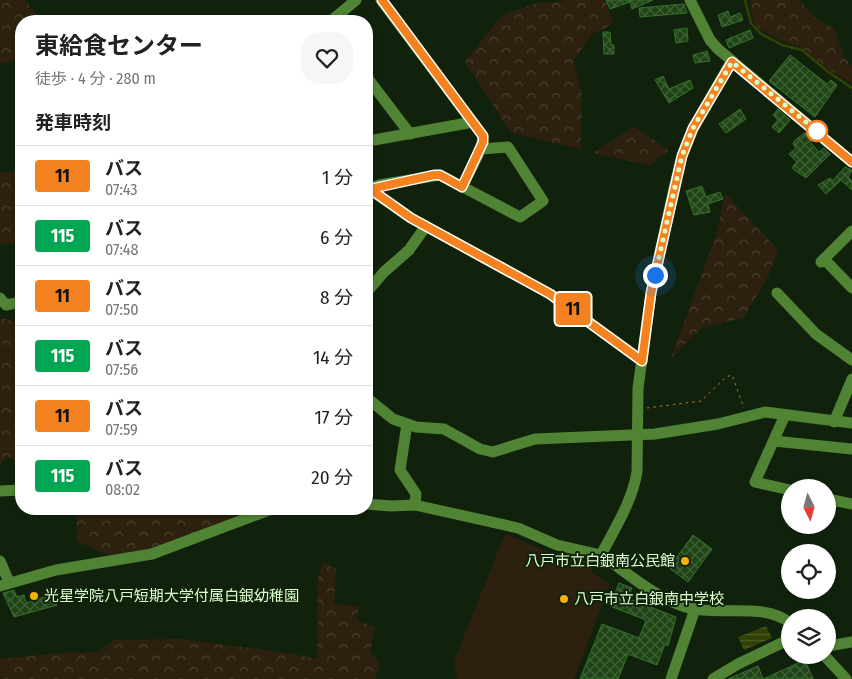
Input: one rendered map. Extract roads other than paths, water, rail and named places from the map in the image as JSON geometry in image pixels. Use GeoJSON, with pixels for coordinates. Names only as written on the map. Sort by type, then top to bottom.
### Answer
{"type":"FeatureCollection","features":[{"type":"Feature","properties":{"kind":"street"},"geometry":{"type":"LineString","coordinates":[[339,15],[356,0]]}},
{"type":"Feature","properties":{"kind":"street"},"geometry":{"type":"LineString","coordinates":[[382,0],[483,136],[481,149],[462,187]]}},
{"type":"Feature","properties":{"kind":"street"},"geometry":{"type":"LineString","coordinates":[[690,0],[710,40],[732,62],[852,162]]}},
{"type":"Feature","properties":{"kind":"street"},"geometry":{"type":"LineString","coordinates":[[600,554],[630,499],[635,485],[637,410],[651,293],[682,156],[693,128],[732,62]]}},
{"type":"Feature","properties":{"kind":"street"},"geometry":{"type":"LineString","coordinates":[[373,85],[410,134]]}},
{"type":"Feature","properties":{"kind":"street"},"geometry":{"type":"LineString","coordinates":[[374,140],[473,122]]}},
{"type":"Feature","properties":{"kind":"street"},"geometry":{"type":"LineString","coordinates":[[373,187],[440,175],[520,218],[543,201],[508,147],[481,149]]}},
{"type":"Feature","properties":{"kind":"street"},"geometry":{"type":"LineString","coordinates":[[373,191],[426,226],[550,294],[642,361]]}},
{"type":"Feature","properties":{"kind":"street"},"geometry":{"type":"LineString","coordinates":[[373,285],[384,272],[409,250],[426,226]]}},
{"type":"Feature","properties":{"kind":"street"},"geometry":{"type":"LineString","coordinates":[[852,231],[822,260],[852,288]]}},
{"type":"Feature","properties":{"kind":"street"},"geometry":{"type":"LineString","coordinates":[[777,293],[816,334],[852,360]]}},
{"type":"Feature","properties":{"kind":"street"},"geometry":{"type":"LineString","coordinates":[[0,298],[6,304],[15,303]]}},
{"type":"Feature","properties":{"kind":"street"},"geometry":{"type":"LineString","coordinates":[[834,422],[852,379]]}},
{"type":"Feature","properties":{"kind":"street"},"geometry":{"type":"LineString","coordinates":[[373,403],[393,419],[407,424],[444,429],[480,449],[493,452],[535,439],[678,431],[718,424],[765,412],[852,423]]}},
{"type":"Feature","properties":{"kind":"street"},"geometry":{"type":"LineString","coordinates":[[781,488],[755,482],[785,415]]}},
{"type":"Feature","properties":{"kind":"street"},"geometry":{"type":"LineString","coordinates":[[407,424],[400,470],[416,494],[415,504]]}},
{"type":"Feature","properties":{"kind":"street"},"geometry":{"type":"LineString","coordinates":[[774,440],[852,449]]}},
{"type":"Feature","properties":{"kind":"street"},"geometry":{"type":"LineString","coordinates":[[0,491],[15,490]]}},
{"type":"Feature","properties":{"kind":"street"},"geometry":{"type":"LineString","coordinates":[[836,501],[852,504]]}},
{"type":"Feature","properties":{"kind":"street"},"geometry":{"type":"LineString","coordinates":[[373,505],[391,506],[415,504],[518,528],[557,545],[600,554],[657,594],[678,605],[696,609],[751,611],[772,614],[781,618]]}},
{"type":"Feature","properties":{"kind":"street"},"geometry":{"type":"LineString","coordinates":[[0,561],[4,584],[56,570],[152,554],[256,515]]}},
{"type":"Feature","properties":{"kind":"street"},"geometry":{"type":"LineString","coordinates":[[671,679],[696,609]]}},
{"type":"Feature","properties":{"kind":"street"},"geometry":{"type":"LineString","coordinates":[[836,645],[852,642]]}},
{"type":"Feature","properties":{"kind":"street"},"geometry":{"type":"LineString","coordinates":[[714,679],[738,664],[781,643]]}},
{"type":"Feature","properties":{"kind":"street"},"geometry":{"type":"LineString","coordinates":[[832,664],[846,679]]}},
{"type":"Feature","properties":{"kind":"waterway"},"geometry":{"type":"LineString","coordinates":[[745,0],[751,23],[761,34],[782,45],[802,50],[827,71],[852,88]]}},
{"type":"Feature","properties":{"kind":"place","name":"八戸市立白銀南公民館"},"geometry":{"type":"Point","coordinates":[685,561]}},
{"type":"Feature","properties":{"kind":"place","name":"光星学院八戸短期大学付属白銀幼稚園"},"geometry":{"type":"Point","coordinates":[34,596]}},
{"type":"Feature","properties":{"kind":"place","name":"八戸市立白銀南中学校"},"geometry":{"type":"Point","coordinates":[564,599]}}]}
